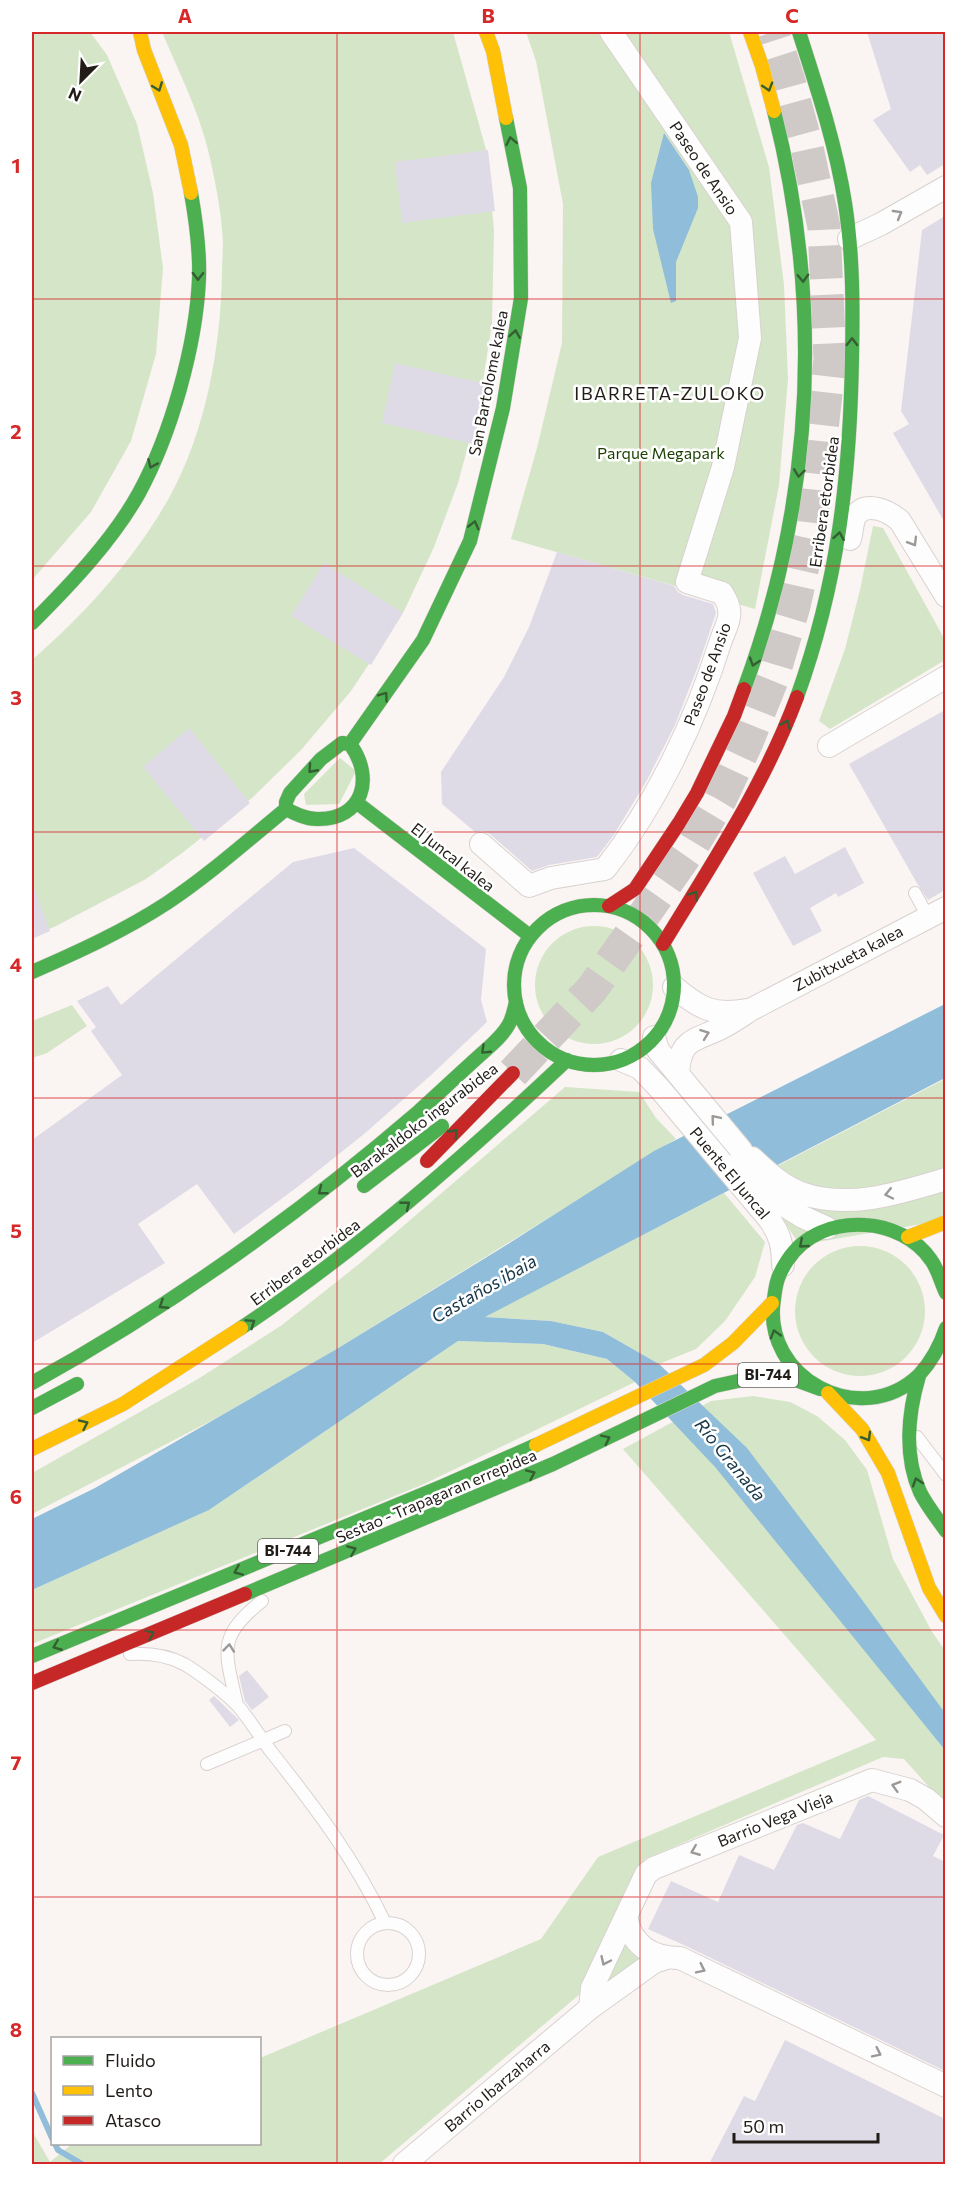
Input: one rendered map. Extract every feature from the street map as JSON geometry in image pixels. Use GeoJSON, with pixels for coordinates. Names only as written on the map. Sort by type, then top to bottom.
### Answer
{"type":"FeatureCollection","features":[{"type":"Feature","properties":{"kind":"street"},"geometry":{"type":"LineString","coordinates":[[32,623],[111,535],[139,493],[166,432],[181,383],[192,333],[199,279],[197,224],[181,145],[144,50],[140,32]]}},
{"type":"Feature","properties":{"kind":"street","name":"San Bartolome kalea"},"geometry":{"type":"LineString","coordinates":[[350,744],[423,640],[470,541],[503,408],[521,298],[520,188],[493,51],[486,32]]}},
{"type":"Feature","properties":{"kind":"street","name":"Paseo de Ansio"},"geometry":{"type":"LineString","coordinates":[[481,844],[529,886],[551,878],[606,869],[625,844],[662,779],[690,723],[716,657],[730,611],[722,593],[687,582],[723,466],[750,338],[741,222],[611,32]]}},
{"type":"Feature","properties":{"kind":"street","name":"Erribera etorbidea"},"geometry":{"type":"LineString","coordinates":[[609,906],[630,894],[666,844],[693,800],[721,745],[750,676],[767,622],[780,576],[795,501],[806,402],[802,255],[794,189],[785,150],[773,103],[750,32]]}},
{"type":"Feature","properties":{"kind":"street","name":"Erribera etorbidea"},"geometry":{"type":"LineString","coordinates":[[663,944],[735,831],[770,762],[798,695],[826,598],[840,532],[851,412],[852,317],[849,239],[842,182],[799,32]]}},
{"type":"Feature","properties":{"kind":"street"},"geometry":{"type":"LineString","coordinates":[[849,239],[881,224],[945,187]]}},
{"type":"Feature","properties":{"kind":"street"},"geometry":{"type":"LineString","coordinates":[[798,695],[820,663],[838,603],[854,519],[862,510],[870,507],[878,509],[893,515],[900,521],[945,596]]}},
{"type":"Feature","properties":{"kind":"street"},"geometry":{"type":"LineString","coordinates":[[829,746],[945,677]]}},
{"type":"Feature","properties":{"kind":"street"},"geometry":{"type":"LineString","coordinates":[[342,743],[350,744],[359,757],[364,777],[356,802],[346,811],[318,819],[299,815],[286,808],[286,802],[292,791],[330,749],[342,743]]}},
{"type":"Feature","properties":{"kind":"street","name":"El Juncal kalea"},"geometry":{"type":"LineString","coordinates":[[356,802],[530,936]]}},
{"type":"Feature","properties":{"kind":"street"},"geometry":{"type":"LineString","coordinates":[[32,972],[147,916],[187,890],[286,808]]}},
{"type":"Feature","properties":{"kind":"street"},"geometry":{"type":"LineString","coordinates":[[579,906],[609,906],[631,914],[649,927],[663,944],[673,972],[674,987],[668,1014],[654,1037],[633,1054],[621,1060],[594,1064],[567,1060],[549,1051],[534,1038],[522,1021],[516,1002],[515,968],[530,936],[546,921],[565,910],[579,906]]}},
{"type":"Feature","properties":{"kind":"street","name":"Zubitxueta kalea"},"geometry":{"type":"LineString","coordinates":[[678,1074],[679,1058],[689,1042],[721,1029],[752,1009],[937,912]]}},
{"type":"Feature","properties":{"kind":"street","name":"Zubitxueta kalea"},"geometry":{"type":"LineString","coordinates":[[674,987],[700,1007],[716,1012],[730,1013],[752,1009]]}},
{"type":"Feature","properties":{"kind":"street"},"geometry":{"type":"LineString","coordinates":[[32,1383],[112,1337],[212,1273],[257,1241],[399,1129],[446,1087],[502,1034],[510,1022],[516,1002]]}},
{"type":"Feature","properties":{"kind":"street","name":"Puente El Juncal"},"geometry":{"type":"LineString","coordinates":[[654,1037],[658,1050],[741,1150],[743,1167],[771,1198],[827,1228]]}},
{"type":"Feature","properties":{"kind":"street","name":"Erribera etorbidea"},"geometry":{"type":"LineString","coordinates":[[32,1449],[93,1420],[144,1391],[244,1328],[311,1280],[429,1186],[567,1060]]}},
{"type":"Feature","properties":{"kind":"street","name":"Puente El Juncal"},"geometry":{"type":"LineString","coordinates":[[621,1060],[640,1068],[660,1089],[779,1233],[783,1248],[783,1265]]}},
{"type":"Feature","properties":{"kind":"street","name":"Barakaldoko ingurabidea"},"geometry":{"type":"LineString","coordinates":[[355,1194],[513,1073],[414,1175]]}},
{"type":"Feature","properties":{"kind":"street"},"geometry":{"type":"LineString","coordinates":[[741,1150],[772,1177],[800,1192],[826,1199],[851,1200],[888,1194],[945,1179]]}},
{"type":"Feature","properties":{"kind":"street","name":"BI-744"},"geometry":{"type":"LineString","coordinates":[[945,1293],[935,1265],[923,1249],[908,1237],[879,1224],[863,1222],[827,1228],[800,1245],[783,1265],[772,1303],[772,1324],[778,1344],[788,1362],[802,1378],[824,1391],[847,1397],[876,1396],[903,1387],[919,1376],[933,1360],[942,1342],[945,1328]]}},
{"type":"Feature","properties":{"kind":"street"},"geometry":{"type":"LineString","coordinates":[[908,1237],[945,1222]]}},
{"type":"Feature","properties":{"kind":"street","name":"Sestao - Trapagaran errepidea"},"geometry":{"type":"LineString","coordinates":[[32,1656],[432,1491],[543,1442],[704,1365],[734,1343],[772,1303]]}},
{"type":"Feature","properties":{"kind":"street"},"geometry":{"type":"LineString","coordinates":[[112,1337],[156,1328]]}},
{"type":"Feature","properties":{"kind":"street","name":"Sestao - Trapagaran errepidea"},"geometry":{"type":"LineString","coordinates":[[32,1683],[553,1464],[715,1386],[765,1375],[782,1375],[824,1391]]}},
{"type":"Feature","properties":{"kind":"street"},"geometry":{"type":"LineString","coordinates":[[32,1408],[91,1376]]}},
{"type":"Feature","properties":{"kind":"street"},"geometry":{"type":"LineString","coordinates":[[919,1376],[913,1395],[909,1427],[913,1470],[918,1487],[945,1531]]}},
{"type":"Feature","properties":{"kind":"street"},"geometry":{"type":"LineString","coordinates":[[824,1391],[862,1429],[888,1473],[926,1580],[945,1617]]}},
{"type":"Feature","properties":{"kind":"street","name":"Barrio Vega Vieja"},"geometry":{"type":"LineString","coordinates":[[590,2008],[592,1988],[646,1874],[654,1868],[872,1780],[910,1790],[926,1799],[945,1816]]}},
{"type":"Feature","properties":{"kind":"street"},"geometry":{"type":"LineString","coordinates":[[626,1916],[629,1932],[639,1944],[666,1958]]}},
{"type":"Feature","properties":{"kind":"street"},"geometry":{"type":"LineString","coordinates":[[590,2008],[654,1962],[666,1958],[680,1958],[945,2086]]}},
{"type":"Feature","properties":{"kind":"street","name":"Barrio Ibarzaharra"},"geometry":{"type":"LineString","coordinates":[[404,2164],[590,2008]]}},
{"type":"Feature","properties":{"kind":"lane"},"geometry":{"type":"LineString","coordinates":[[915,893],[937,912]]}},
{"type":"Feature","properties":{"kind":"lane"},"geometry":{"type":"LineString","coordinates":[[909,1427],[945,1475]]}},
{"type":"Feature","properties":{"kind":"lane"},"geometry":{"type":"LineString","coordinates":[[237,1705],[226,1649],[231,1632],[248,1612],[298,1573]]}},
{"type":"Feature","properties":{"kind":"lane"},"geometry":{"type":"LineString","coordinates":[[96,1656],[146,1653],[165,1657],[195,1670],[237,1705],[323,1817],[385,1923]]}},
{"type":"Feature","properties":{"kind":"lane"},"geometry":{"type":"LineString","coordinates":[[207,1764],[285,1731]]}},
{"type":"Feature","properties":{"kind":"lane"},"geometry":{"type":"LineString","coordinates":[[385,1923],[404,1926],[417,1940],[420,1950],[419,1960],[410,1976],[392,1984],[382,1984],[366,1975],[357,1957],[361,1938],[375,1925],[385,1923]]}},
{"type":"Feature","properties":{"kind":"green space"},"geometry":{"type":"Polygon","coordinates":[[[32,32],[90,32],[107,55],[137,124],[153,193],[163,268],[156,354],[131,441],[91,512],[32,580],[32,32]]]}},
{"type":"Feature","properties":{"kind":"green space"},"geometry":{"type":"Polygon","coordinates":[[[162,32],[453,32],[487,153],[494,231],[492,324],[479,405],[458,483],[434,547],[404,611],[351,691],[301,750],[252,798],[182,853],[146,879],[32,936],[32,660],[71,624],[107,585],[140,543],[169,498],[193,445],[215,359],[219,329],[223,246],[215,179],[199,120],[162,32]]]}},
{"type":"Feature","properties":{"kind":"green space","name":"Parque Megapark"},"geometry":{"type":"Polygon","coordinates":[[[526,32],[729,32],[769,167],[784,285],[788,379],[779,485],[755,609],[511,539],[537,448],[562,343],[563,204],[536,61],[526,32]]]}},
{"type":"Feature","properties":{"kind":"green space"},"geometry":{"type":"Polygon","coordinates":[[[873,526],[883,528],[945,640],[945,660],[830,729],[819,721],[845,649],[873,526]]]}},
{"type":"Feature","properties":{"kind":"green space"},"geometry":{"type":"Polygon","coordinates":[[[340,758],[356,771],[339,804],[306,805],[304,794],[340,758]]]}},
{"type":"Feature","properties":{"kind":"green space"},"geometry":{"type":"Polygon","coordinates":[[[594,926],[617,930],[636,943],[649,962],[653,985],[649,1008],[636,1027],[617,1040],[594,1044],[571,1040],[552,1027],[539,1008],[535,985],[539,962],[552,943],[571,930],[594,926]]]}},
{"type":"Feature","properties":{"kind":"green space"},"geometry":{"type":"Polygon","coordinates":[[[72,1005],[87,1026],[47,1053],[32,1058],[32,1021],[72,1005]]]}},
{"type":"Feature","properties":{"kind":"green space"},"geometry":{"type":"Polygon","coordinates":[[[945,1079],[945,1220],[800,1245],[754,1178],[945,1079]]]}},
{"type":"Feature","properties":{"kind":"green space"},"geometry":{"type":"Polygon","coordinates":[[[565,1087],[639,1092],[656,1118],[676,1139],[335,1350],[222,1415],[32,1514],[32,1475],[34,1472],[198,1379],[282,1325],[359,1264],[565,1087]]]}},
{"type":"Feature","properties":{"kind":"green space"},"geometry":{"type":"Polygon","coordinates":[[[724,1193],[765,1242],[755,1277],[725,1321],[696,1349],[659,1364],[603,1332],[551,1321],[484,1317],[724,1193]]]}},
{"type":"Feature","properties":{"kind":"green space"},"geometry":{"type":"Polygon","coordinates":[[[860,1246],[885,1251],[906,1265],[920,1286],[925,1311],[920,1336],[906,1357],[885,1371],[860,1376],[835,1371],[814,1357],[800,1336],[795,1311],[800,1286],[814,1265],[835,1251],[860,1246]]]}},
{"type":"Feature","properties":{"kind":"green space"},"geometry":{"type":"Polygon","coordinates":[[[458,1341],[543,1344],[607,1359],[635,1382],[424,1484],[32,1644],[32,1590],[209,1510],[458,1341]]]}},
{"type":"Feature","properties":{"kind":"green space"},"geometry":{"type":"Polygon","coordinates":[[[753,1396],[790,1402],[817,1416],[845,1440],[867,1470],[893,1559],[931,1630],[945,1651],[945,1805],[904,1759],[883,1757],[645,1859],[636,1872],[580,1994],[379,2164],[32,2164],[32,2131],[50,2162],[71,2145],[261,2145],[261,2058],[541,1939],[598,1857],[876,1740],[623,1449],[711,1401],[753,1396]]]}},
{"type":"Feature","properties":{"kind":"green space"},"geometry":{"type":"Polygon","coordinates":[[[623,1943],[643,1959],[602,1988],[623,1943]]]}},
{"type":"Feature","properties":{"kind":"water"},"geometry":{"type":"Polygon","coordinates":[[[664,133],[689,170],[698,197],[698,208],[676,262],[676,301],[671,303],[653,229],[651,183],[664,133]]]}},
{"type":"Feature","properties":{"kind":"water"},"geometry":{"type":"Polygon","coordinates":[[[945,1004],[945,1078],[485,1317],[551,1321],[603,1332],[659,1364],[747,1448],[857,1593],[945,1713],[945,1750],[715,1467],[635,1382],[607,1359],[543,1344],[458,1341],[209,1510],[32,1590],[32,1519],[95,1488],[335,1350],[654,1151],[945,1004]]]}},
{"type":"Feature","properties":{"kind":"building"},"geometry":{"type":"Polygon","coordinates":[[[867,32],[945,32],[945,164],[927,175],[920,165],[910,172],[873,120],[891,109],[867,32]]]}},
{"type":"Feature","properties":{"kind":"building"},"geometry":{"type":"Polygon","coordinates":[[[488,150],[495,211],[402,223],[395,162],[488,150]]]}},
{"type":"Feature","properties":{"kind":"building"},"geometry":{"type":"Polygon","coordinates":[[[945,216],[945,523],[893,433],[909,424],[901,411],[922,230],[945,216]]]}},
{"type":"Feature","properties":{"kind":"building"},"geometry":{"type":"Polygon","coordinates":[[[395,363],[487,384],[473,444],[382,423],[395,363]]]}},
{"type":"Feature","properties":{"kind":"building"},"geometry":{"type":"Polygon","coordinates":[[[557,552],[674,586],[683,595],[713,604],[716,613],[675,725],[646,782],[613,836],[597,857],[549,865],[532,871],[490,834],[483,831],[475,832],[442,804],[441,772],[504,677],[529,627],[557,552]]]}},
{"type":"Feature","properties":{"kind":"building"},"geometry":{"type":"Polygon","coordinates":[[[324,563],[403,613],[371,665],[291,616],[324,563]]]}},
{"type":"Feature","properties":{"kind":"building"},"geometry":{"type":"Polygon","coordinates":[[[945,710],[945,890],[928,900],[849,764],[945,710]]]}},
{"type":"Feature","properties":{"kind":"building"},"geometry":{"type":"Polygon","coordinates":[[[189,728],[250,803],[204,841],[143,767],[189,728]]]}},
{"type":"Feature","properties":{"kind":"building"},"geometry":{"type":"Polygon","coordinates":[[[845,847],[864,883],[838,897],[836,893],[810,908],[822,931],[793,946],[753,873],[785,856],[795,874],[845,847]]]}},
{"type":"Feature","properties":{"kind":"building"},"geometry":{"type":"Polygon","coordinates":[[[354,848],[486,949],[481,1000],[487,1022],[364,1134],[234,1234],[197,1184],[138,1224],[165,1263],[32,1343],[32,1140],[122,1075],[91,1031],[96,1027],[77,1001],[108,986],[121,1005],[293,862],[354,848]]]}},
{"type":"Feature","properties":{"kind":"building"},"geometry":{"type":"Polygon","coordinates":[[[32,886],[50,931],[32,939],[32,886]]]}},
{"type":"Feature","properties":{"kind":"building"},"geometry":{"type":"Polygon","coordinates":[[[247,1670],[269,1697],[252,1710],[245,1701],[239,1676],[247,1670]]]}},
{"type":"Feature","properties":{"kind":"building"},"geometry":{"type":"Polygon","coordinates":[[[214,1696],[239,1720],[230,1727],[209,1700],[214,1696]]]}},
{"type":"Feature","properties":{"kind":"building"},"geometry":{"type":"Polygon","coordinates":[[[868,1796],[944,1835],[933,1856],[945,1862],[945,2071],[648,1929],[671,1881],[718,1902],[739,1855],[774,1870],[797,1825],[803,1823],[840,1839],[859,1800],[868,1796]]]}},
{"type":"Feature","properties":{"kind":"building"},"geometry":{"type":"Polygon","coordinates":[[[785,2040],[945,2119],[945,2164],[709,2164],[744,2096],[755,2101],[785,2040]]]}},
{"type":"Feature","properties":{"kind":"waterway"},"geometry":{"type":"LineString","coordinates":[[32,2093],[51,2136]]}},
{"type":"Feature","properties":{"kind":"waterway"},"geometry":{"type":"LineString","coordinates":[[56,2145],[58,2150],[82,2164]]}},
{"type":"Feature","properties":{"kind":"tunnel"},"geometry":{"type":"LineString","coordinates":[[513,1073],[592,989],[691,848],[720,800],[772,680],[794,606],[810,534],[830,359],[824,227],[806,143],[773,32]]}},
{"type":"Feature","properties":{"kind":"traffic: fast"},"geometry":{"type":"LineString","coordinates":[[797,697],[823,613],[839,530],[845,488],[851,402],[852,319],[850,241],[841,181],[825,117],[799,32]]}},
{"type":"Feature","properties":{"kind":"traffic: fast"},"geometry":{"type":"LineString","coordinates":[[744,689],[767,618],[785,546],[797,475],[804,403],[805,330],[800,258],[790,185],[774,111]]}},
{"type":"Feature","properties":{"kind":"traffic: fast"},"geometry":{"type":"LineString","coordinates":[[350,744],[423,640],[470,541],[503,408],[521,298],[520,188],[506,118]]}},
{"type":"Feature","properties":{"kind":"traffic: fast"},"geometry":{"type":"LineString","coordinates":[[32,623],[76,578],[117,528],[151,470],[171,417],[187,361],[197,305],[199,257],[191,193]]}},
{"type":"Feature","properties":{"kind":"traffic: fast"},"geometry":{"type":"LineString","coordinates":[[32,972],[118,932],[183,892],[286,809],[290,793],[321,759],[342,743],[350,744],[358,757],[363,783],[354,805],[333,817],[317,819],[286,809]]}},
{"type":"Feature","properties":{"kind":"traffic: fast"},"geometry":{"type":"LineString","coordinates":[[356,802],[530,936]]}},
{"type":"Feature","properties":{"kind":"traffic: fast"},"geometry":{"type":"LineString","coordinates":[[594,905],[624,911],[650,929],[668,955],[674,985],[668,1015],[650,1041],[624,1059],[594,1065],[564,1059],[538,1041],[520,1015],[514,985],[520,955],[538,929],[564,911],[594,905]]}},
{"type":"Feature","properties":{"kind":"traffic: fast"},"geometry":{"type":"LineString","coordinates":[[32,1383],[84,1354],[184,1291],[280,1223],[326,1187],[418,1112],[495,1042],[509,1024],[516,1002]]}},
{"type":"Feature","properties":{"kind":"traffic: fast"},"geometry":{"type":"LineString","coordinates":[[241,1328],[368,1235],[489,1132],[567,1060]]}},
{"type":"Feature","properties":{"kind":"traffic: fast"},"geometry":{"type":"LineString","coordinates":[[364,1186],[442,1126]]}},
{"type":"Feature","properties":{"kind":"traffic: fast"},"geometry":{"type":"LineString","coordinates":[[946,1293],[933,1264],[911,1240],[884,1228],[854,1225],[821,1232],[802,1244],[781,1270],[774,1299],[774,1327],[783,1352],[799,1373],[820,1388],[844,1396],[870,1398],[896,1391],[924,1370],[935,1353],[946,1328]]}},
{"type":"Feature","properties":{"kind":"traffic: fast"},"geometry":{"type":"LineString","coordinates":[[245,1594],[553,1464],[715,1386],[765,1375],[782,1375],[820,1389]]}},
{"type":"Feature","properties":{"kind":"traffic: fast"},"geometry":{"type":"LineString","coordinates":[[919,1376],[910,1419],[912,1464],[920,1492],[946,1531]]}},
{"type":"Feature","properties":{"kind":"traffic: fast"},"geometry":{"type":"LineString","coordinates":[[32,1408],[77,1384]]}},
{"type":"Feature","properties":{"kind":"traffic: fast"},"geometry":{"type":"LineString","coordinates":[[32,1656],[443,1486],[536,1445]]}},
{"type":"Feature","properties":{"kind":"traffic: slow"},"geometry":{"type":"LineString","coordinates":[[140,32],[144,50],[181,145],[191,193]]}},
{"type":"Feature","properties":{"kind":"traffic: slow"},"geometry":{"type":"LineString","coordinates":[[486,32],[493,51],[506,118]]}},
{"type":"Feature","properties":{"kind":"traffic: slow"},"geometry":{"type":"LineString","coordinates":[[750,32],[774,111]]}},
{"type":"Feature","properties":{"kind":"traffic: slow"},"geometry":{"type":"LineString","coordinates":[[908,1237],[946,1222]]}},
{"type":"Feature","properties":{"kind":"traffic: slow"},"geometry":{"type":"LineString","coordinates":[[536,1445],[704,1365],[733,1343],[772,1303]]}},
{"type":"Feature","properties":{"kind":"traffic: slow"},"geometry":{"type":"LineString","coordinates":[[32,1449],[123,1404],[241,1328]]}},
{"type":"Feature","properties":{"kind":"traffic: slow"},"geometry":{"type":"LineString","coordinates":[[828,1393],[862,1429],[888,1473],[929,1588],[946,1616]]}},
{"type":"Feature","properties":{"kind":"traffic: jam"},"geometry":{"type":"LineString","coordinates":[[609,906],[635,889],[679,823],[697,793],[734,716],[744,689]]}},
{"type":"Feature","properties":{"kind":"traffic: jam"},"geometry":{"type":"LineString","coordinates":[[663,944],[753,793],[784,730],[797,697]]}},
{"type":"Feature","properties":{"kind":"traffic: jam"},"geometry":{"type":"LineString","coordinates":[[427,1161],[513,1073]]}},
{"type":"Feature","properties":{"kind":"traffic: jam"},"geometry":{"type":"LineString","coordinates":[[32,1683],[245,1594]]}},
{"type":"Feature","properties":{"kind":"district","name":"IBARRETA-ZULOKO"},"geometry":{"type":"Point","coordinates":[670,394]}},
{"type":"Feature","properties":{"kind":"water label","name":"Castaños ibaia"},"geometry":{"type":"Point","coordinates":[484,1289]}},
{"type":"Feature","properties":{"kind":"water label","name":"Río Granada"},"geometry":{"type":"Point","coordinates":[730,1460]}}]}
